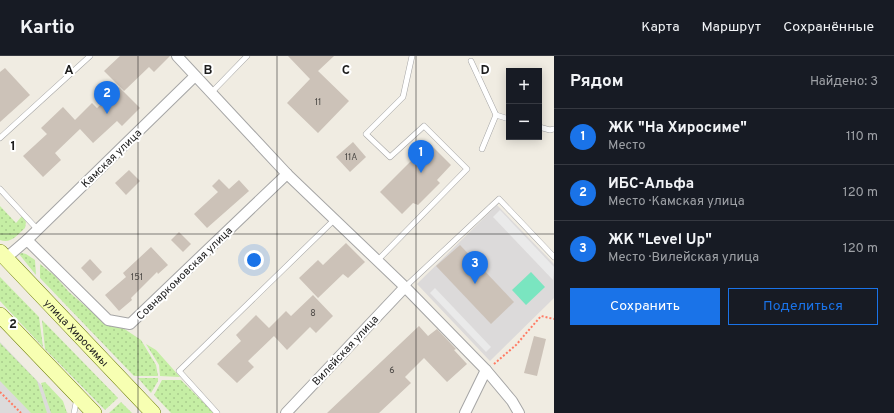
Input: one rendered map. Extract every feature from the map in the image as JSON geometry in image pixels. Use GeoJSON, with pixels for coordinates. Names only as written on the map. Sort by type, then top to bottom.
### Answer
{"type":"FeatureCollection","features":[{"type":"Feature","properties":{"kind":"main road","name":"улица Хиросимы"},"geometry":{"type":"LineString","coordinates":[[3,255],[153,413]]}},
{"type":"Feature","properties":{"kind":"main road"},"geometry":{"type":"LineString","coordinates":[[0,315],[94,413]]}},
{"type":"Feature","properties":{"kind":"street"},"geometry":{"type":"LineString","coordinates":[[177,56],[286,174],[405,288],[486,370],[512,401],[519,413]]}},
{"type":"Feature","properties":{"kind":"street","name":"Камская улица"},"geometry":{"type":"LineString","coordinates":[[27,240],[195,76]]}},
{"type":"Feature","properties":{"kind":"street","name":"Совнаркомовская улица"},"geometry":{"type":"LineString","coordinates":[[27,240],[108,320],[130,324],[286,174]]}},
{"type":"Feature","properties":{"kind":"street"},"geometry":{"type":"LineString","coordinates":[[3,255],[27,240]]}},
{"type":"Feature","properties":{"kind":"street","name":"Вилейская улица"},"geometry":{"type":"LineString","coordinates":[[286,413],[405,288]]}},
{"type":"Feature","properties":{"kind":"street"},"geometry":{"type":"LineString","coordinates":[[465,413],[486,370]]}},
{"type":"Feature","properties":{"kind":"lane"},"geometry":{"type":"LineString","coordinates":[[0,138],[90,56]]}},
{"type":"Feature","properties":{"kind":"lane"},"geometry":{"type":"LineString","coordinates":[[211,93],[247,56]]}},
{"type":"Feature","properties":{"kind":"lane"},"geometry":{"type":"LineString","coordinates":[[377,261],[467,169],[424,126],[390,157],[366,134],[403,96],[412,56]]}},
{"type":"Feature","properties":{"kind":"lane"},"geometry":{"type":"LineString","coordinates":[[471,61],[496,115],[482,149]]}},
{"type":"Feature","properties":{"kind":"lane"},"geometry":{"type":"LineString","coordinates":[[496,115],[506,118]]}},
{"type":"Feature","properties":{"kind":"lane"},"geometry":{"type":"LineString","coordinates":[[542,128],[550,130],[554,129]]}},
{"type":"Feature","properties":{"kind":"lane"},"geometry":{"type":"LineString","coordinates":[[0,189],[38,230]]}},
{"type":"Feature","properties":{"kind":"lane"},"geometry":{"type":"LineString","coordinates":[[405,288],[499,199],[554,257]]}},
{"type":"Feature","properties":{"kind":"lane"},"geometry":{"type":"LineString","coordinates":[[217,413],[179,371],[334,220]]}},
{"type":"Feature","properties":{"kind":"lane"},"geometry":{"type":"LineString","coordinates":[[74,413],[78,396]]}},
{"type":"Feature","properties":{"kind":"path"},"geometry":{"type":"LineString","coordinates":[[486,370],[516,345],[541,316],[554,319]]}},
{"type":"Feature","properties":{"kind":"path"},"geometry":{"type":"LineString","coordinates":[[0,392],[21,413]]}},
{"type":"Feature","properties":{"kind":"shaded area"},"geometry":{"type":"Polygon","coordinates":[[[497,205],[554,264],[554,298],[490,361],[417,284],[497,205]]]}},
{"type":"Feature","properties":{"kind":"shaded area"},"geometry":{"type":"Polygon","coordinates":[[[500,210],[554,267],[553,280],[493,217],[500,210]]]}},
{"type":"Feature","properties":{"kind":"shaded area"},"geometry":{"type":"Polygon","coordinates":[[[435,288],[491,347],[486,352],[430,293],[435,288]]]}},
{"type":"Feature","properties":{"kind":"shaded area"},"geometry":{"type":"Polygon","coordinates":[[[0,342],[68,413],[0,413],[0,342]]]}},
{"type":"Feature","properties":{"kind":"green space"},"geometry":{"type":"Polygon","coordinates":[[[0,206],[16,223],[22,216],[26,222],[25,228],[11,240],[0,240],[0,206]]]}},
{"type":"Feature","properties":{"kind":"green space"},"geometry":{"type":"Polygon","coordinates":[[[22,253],[35,260],[36,275],[19,254],[22,253]]]}},
{"type":"Feature","properties":{"kind":"green space"},"geometry":{"type":"Polygon","coordinates":[[[40,264],[55,276],[69,292],[99,318],[123,328],[141,340],[156,365],[158,376],[134,376],[40,278],[40,264]]]}},
{"type":"Feature","properties":{"kind":"green space"},"geometry":{"type":"Polygon","coordinates":[[[531,272],[545,287],[526,305],[512,290],[531,272]]]}},
{"type":"Feature","properties":{"kind":"green space"},"geometry":{"type":"Polygon","coordinates":[[[0,277],[39,317],[43,347],[0,301],[0,277]]]}},
{"type":"Feature","properties":{"kind":"green space"},"geometry":{"type":"Polygon","coordinates":[[[42,320],[118,398],[105,410],[45,349],[42,320]]]}},
{"type":"Feature","properties":{"kind":"green space"},"geometry":{"type":"Polygon","coordinates":[[[0,343],[37,381],[47,413],[31,413],[0,381],[0,343]]]}},
{"type":"Feature","properties":{"kind":"green space"},"geometry":{"type":"Polygon","coordinates":[[[146,344],[156,350],[180,377],[160,376],[159,365],[146,344]]]}},
{"type":"Feature","properties":{"kind":"green space"},"geometry":{"type":"Polygon","coordinates":[[[138,378],[158,378],[158,381],[151,393],[138,378]]]}},
{"type":"Feature","properties":{"kind":"green space"},"geometry":{"type":"Polygon","coordinates":[[[162,380],[181,380],[214,413],[171,413],[154,395],[162,380]]]}},
{"type":"Feature","properties":{"kind":"green space"},"geometry":{"type":"Polygon","coordinates":[[[45,382],[63,401],[67,413],[51,413],[41,383],[45,382]]]}},
{"type":"Feature","properties":{"kind":"green space"},"geometry":{"type":"Polygon","coordinates":[[[121,402],[132,413],[109,413],[121,402]]]}},
{"type":"Feature","properties":{"kind":"building"},"geometry":{"type":"Polygon","coordinates":[[[120,56],[170,56],[154,72],[149,67],[124,91],[104,71],[120,56]]]}},
{"type":"Feature","properties":{"kind":"building"},"geometry":{"type":"Polygon","coordinates":[[[288,56],[334,56],[318,71],[349,101],[318,133],[287,103],[310,79],[288,56]]]}},
{"type":"Feature","properties":{"kind":"building"},"geometry":{"type":"Polygon","coordinates":[[[5,68],[30,95],[0,122],[0,72],[5,68]]]}},
{"type":"Feature","properties":{"kind":"building"},"geometry":{"type":"Polygon","coordinates":[[[119,87],[140,108],[122,126],[117,121],[93,143],[80,129],[55,153],[61,160],[43,177],[23,156],[47,134],[41,128],[63,107],[75,120],[92,103],[97,108],[119,87]]]}},
{"type":"Feature","properties":{"kind":"building"},"geometry":{"type":"Polygon","coordinates":[[[353,142],[366,157],[350,172],[336,157],[353,142]]]}},
{"type":"Feature","properties":{"kind":"building"},"geometry":{"type":"Polygon","coordinates":[[[429,143],[451,165],[437,180],[440,183],[418,205],[413,203],[402,214],[380,192],[429,143]]]}},
{"type":"Feature","properties":{"kind":"building"},"geometry":{"type":"Polygon","coordinates":[[[129,170],[140,181],[126,195],[115,183],[129,170]]]}},
{"type":"Feature","properties":{"kind":"building"},"geometry":{"type":"Polygon","coordinates":[[[219,179],[229,189],[239,180],[249,191],[207,228],[194,214],[218,192],[212,186],[219,179]]]}},
{"type":"Feature","properties":{"kind":"building"},"geometry":{"type":"Polygon","coordinates":[[[179,232],[191,244],[183,252],[171,240],[179,232]]]}},
{"type":"Feature","properties":{"kind":"building"},"geometry":{"type":"Polygon","coordinates":[[[346,243],[365,262],[348,278],[343,274],[318,298],[299,278],[318,260],[323,265],[346,243]]]}},
{"type":"Feature","properties":{"kind":"building"},"geometry":{"type":"Polygon","coordinates":[[[460,245],[514,302],[491,324],[436,266],[460,245]]]}},
{"type":"Feature","properties":{"kind":"building"},"geometry":{"type":"Polygon","coordinates":[[[151,247],[168,265],[158,274],[157,272],[131,298],[132,300],[119,311],[105,295],[126,277],[123,273],[151,247]]]}},
{"type":"Feature","properties":{"kind":"building"},"geometry":{"type":"Polygon","coordinates":[[[90,259],[102,272],[93,281],[81,268],[90,259]]]}},
{"type":"Feature","properties":{"kind":"building"},"geometry":{"type":"Polygon","coordinates":[[[313,295],[333,316],[316,333],[310,327],[287,350],[274,336],[248,361],[254,367],[237,383],[217,364],[241,341],[236,335],[256,315],[269,328],[286,311],[291,316],[313,295]]]}},
{"type":"Feature","properties":{"kind":"building"},"geometry":{"type":"Polygon","coordinates":[[[419,326],[428,336],[437,329],[456,349],[454,350],[467,364],[447,382],[424,358],[405,377],[411,383],[379,413],[327,413],[419,326]]]}},
{"type":"Feature","properties":{"kind":"building"},"geometry":{"type":"Polygon","coordinates":[[[534,336],[546,339],[537,376],[524,373],[534,336]]]}},
{"type":"Feature","properties":{"kind":"place","name":"ИБС-Альфа"},"geometry":{"type":"Point","coordinates":[107,114]}},
{"type":"Feature","properties":{"kind":"place","name":"ЖК \"На Хиросиме\""},"geometry":{"type":"Point","coordinates":[421,173]}},
{"type":"Feature","properties":{"kind":"place","name":"ЖК \"Level Up\""},"geometry":{"type":"Point","coordinates":[475,284]}}]}
